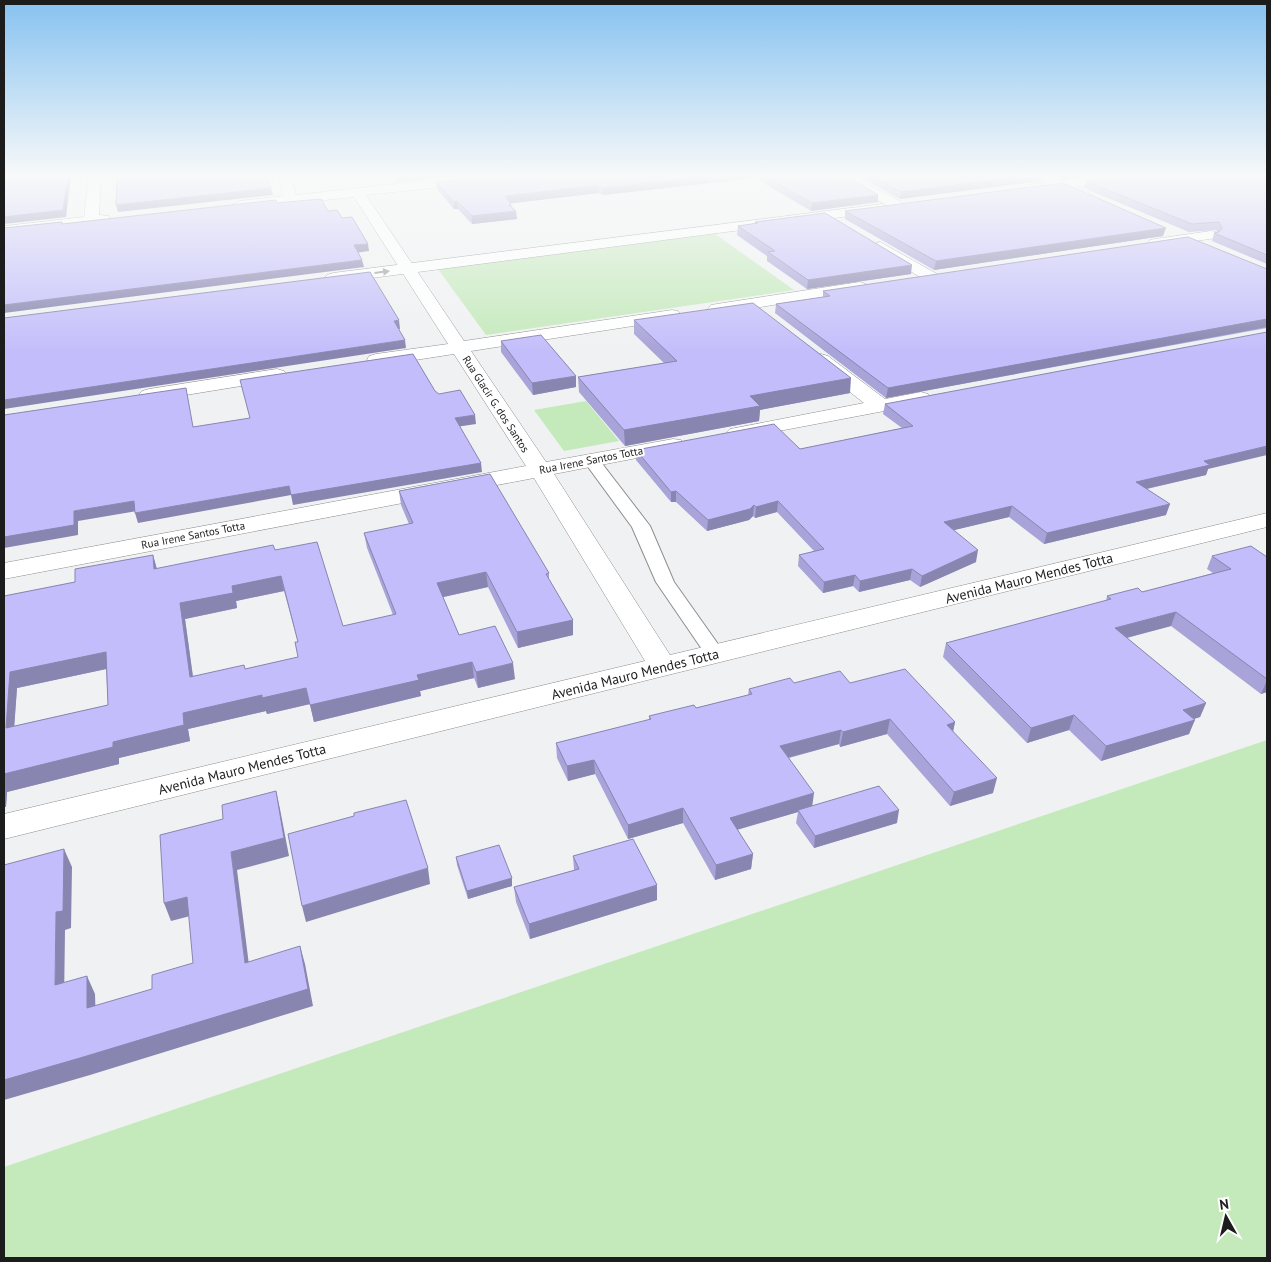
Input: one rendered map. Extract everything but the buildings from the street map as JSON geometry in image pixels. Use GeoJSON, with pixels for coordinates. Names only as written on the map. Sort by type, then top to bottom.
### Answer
{"type":"FeatureCollection","features":[{"type":"Feature","properties":{"kind":"street","name":"Rua Glacir G. dos Santos"},"geometry":{"type":"LineString","coordinates":[[390,234],[409,259],[460,347],[540,470],[663,667]]}},
{"type":"Feature","properties":{"kind":"street"},"geometry":{"type":"LineString","coordinates":[[536,238],[569,234]]}},
{"type":"Feature","properties":{"kind":"street"},"geometry":{"type":"LineString","coordinates":[[322,264],[409,259],[648,234]]}},
{"type":"Feature","properties":{"kind":"street"},"geometry":{"type":"LineString","coordinates":[[1137,246],[1176,234]]}},
{"type":"Feature","properties":{"kind":"street"},"geometry":{"type":"LineString","coordinates":[[1193,234],[1217,242]]}},
{"type":"Feature","properties":{"kind":"street"},"geometry":{"type":"LineString","coordinates":[[867,239],[931,276]]}},
{"type":"Feature","properties":{"kind":"street"},"geometry":{"type":"LineString","coordinates":[[313,281],[409,259]]}},
{"type":"Feature","properties":{"kind":"street"},"geometry":{"type":"LineString","coordinates":[[902,281],[950,274]]}},
{"type":"Feature","properties":{"kind":"street"},"geometry":{"type":"LineString","coordinates":[[362,362],[873,285]]}},
{"type":"Feature","properties":{"kind":"street"},"geometry":{"type":"LineString","coordinates":[[748,304],[772,322]]}},
{"type":"Feature","properties":{"kind":"street"},"geometry":{"type":"LineString","coordinates":[[810,352],[880,406]]}},
{"type":"Feature","properties":{"kind":"street"},"geometry":{"type":"LineString","coordinates":[[130,398],[295,373]]}},
{"type":"Feature","properties":{"kind":"street","name":"Rua Irene Santos Totta"},"geometry":{"type":"LineString","coordinates":[[4,571],[938,395]]}},
{"type":"Feature","properties":{"kind":"street","name":"Avenida Mauro Mendes Totta"},"geometry":{"type":"LineString","coordinates":[[4,827],[1267,520]]}},
{"type":"Feature","properties":{"kind":"lane"},"geometry":{"type":"LineString","coordinates":[[591,460],[641,526],[665,582],[716,654]]}},
{"type":"Feature","properties":{"kind":"green space"},"geometry":{"type":"Polygon","coordinates":[[[715,234],[794,290],[486,335],[438,269],[715,234]]]}},
{"type":"Feature","properties":{"kind":"green space"},"geometry":{"type":"Polygon","coordinates":[[[586,401],[619,441],[564,451],[534,410],[586,401]]]}},
{"type":"Feature","properties":{"kind":"green space"},"geometry":{"type":"Polygon","coordinates":[[[1267,740],[1267,1258],[4,1258],[4,1167],[1267,740]]]}}]}
